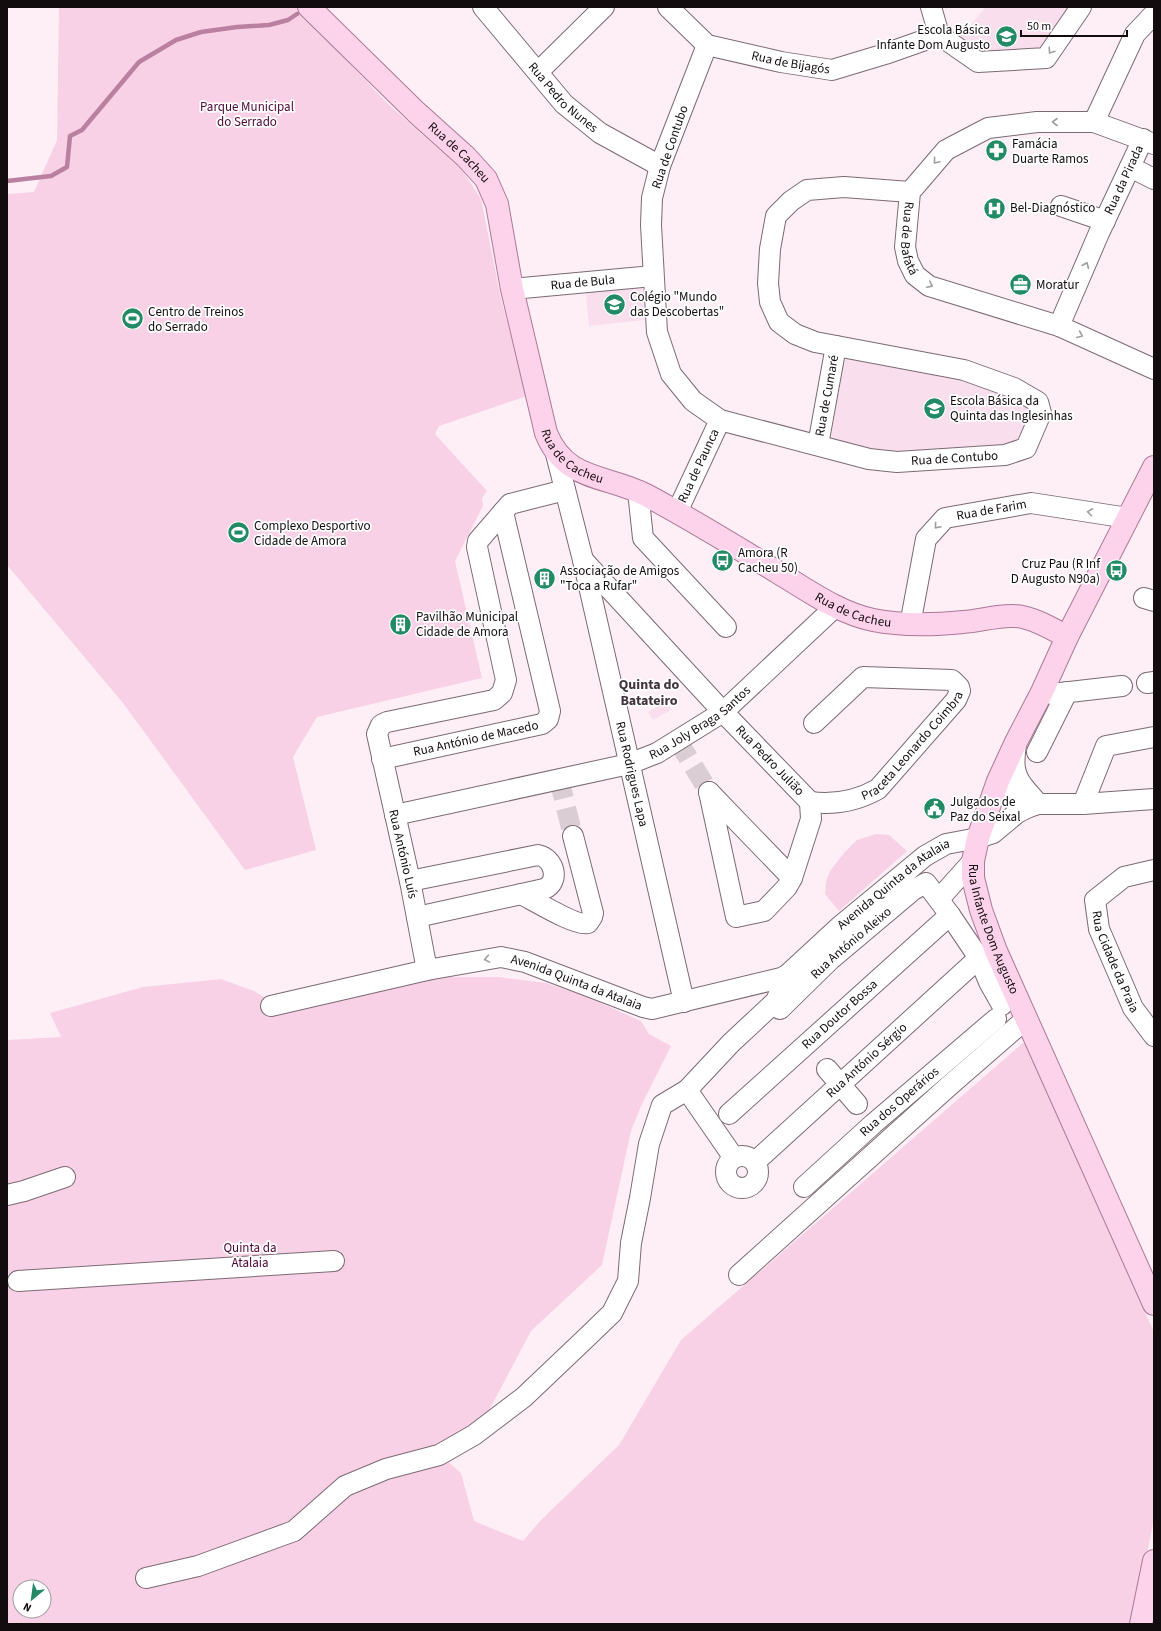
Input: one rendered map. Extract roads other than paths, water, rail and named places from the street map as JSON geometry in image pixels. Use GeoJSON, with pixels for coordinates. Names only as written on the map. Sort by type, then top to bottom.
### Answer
{"type":"FeatureCollection","features":[{"type":"Feature","properties":{"kind":"main road","name":"Rua de Cacheu"},"geometry":{"type":"LineString","coordinates":[[309,7],[416,112],[466,157],[486,179],[497,204],[512,289],[546,433],[556,454],[575,469],[638,491],[677,512],[835,607],[872,620],[910,625],[963,622],[1015,616],[1043,624],[1067,637]]}},
{"type":"Feature","properties":{"kind":"main road","name":"Rua Infante Dom Augusto"},"geometry":{"type":"LineString","coordinates":[[1154,467],[1067,637],[1042,692],[998,780],[978,838],[973,861],[973,878],[981,910],[996,951],[1154,1304]]}},
{"type":"Feature","properties":{"kind":"main road"},"geometry":{"type":"LineString","coordinates":[[1141,1624],[1154,1561]]}},
{"type":"Feature","properties":{"kind":"street","name":"Rua Pedro Nunes"},"geometry":{"type":"LineString","coordinates":[[483,7],[564,104],[600,133],[660,166]]}},
{"type":"Feature","properties":{"kind":"street"},"geometry":{"type":"LineString","coordinates":[[538,72],[604,7]]}},
{"type":"Feature","properties":{"kind":"street"},"geometry":{"type":"LineString","coordinates":[[668,7],[707,45]]}},
{"type":"Feature","properties":{"kind":"street"},"geometry":{"type":"LineString","coordinates":[[931,7],[939,35],[978,62],[1046,58],[1081,7]]}},
{"type":"Feature","properties":{"kind":"street"},"geometry":{"type":"LineString","coordinates":[[1094,122],[1135,34],[1154,14]]}},
{"type":"Feature","properties":{"kind":"street","name":"Rua de Bijagós"},"geometry":{"type":"LineString","coordinates":[[707,45],[781,62],[832,70],[885,54],[939,35]]}},
{"type":"Feature","properties":{"kind":"street","name":"Rua de Contubo"},"geometry":{"type":"LineString","coordinates":[[707,45],[660,166],[652,198],[651,225],[657,332],[671,374],[693,401],[720,420],[869,459],[897,462],[1005,455],[1026,448],[1041,413],[1038,402],[1014,388],[964,370],[815,342],[795,334],[779,322],[770,302],[768,283],[770,249],[776,216],[791,201],[807,190],[844,187],[910,192]]}},
{"type":"Feature","properties":{"kind":"street","name":"Rua de Bafatá"},"geometry":{"type":"LineString","coordinates":[[1148,142],[1094,122],[1037,122],[988,128],[946,150],[910,192],[905,246],[908,261],[915,275],[929,286],[1059,326],[1154,369]]}},
{"type":"Feature","properties":{"kind":"street","name":"Rua da Pirada"},"geometry":{"type":"LineString","coordinates":[[1059,326],[1130,167],[1148,142]]}},
{"type":"Feature","properties":{"kind":"street"},"geometry":{"type":"LineString","coordinates":[[1130,167],[1154,179]]}},
{"type":"Feature","properties":{"kind":"street","name":"Rua da Pirada"},"geometry":{"type":"LineString","coordinates":[[1061,206],[1105,221]]}},
{"type":"Feature","properties":{"kind":"street","name":"Rua de Bula"},"geometry":{"type":"LineString","coordinates":[[512,289],[653,276]]}},
{"type":"Feature","properties":{"kind":"street","name":"Rua de Cumaré"},"geometry":{"type":"LineString","coordinates":[[818,445],[836,346]]}},
{"type":"Feature","properties":{"kind":"street","name":"Rua de Paunca"},"geometry":{"type":"LineString","coordinates":[[677,512],[720,420]]}},
{"type":"Feature","properties":{"kind":"street","name":"Rua Rodrigues Lapa"},"geometry":{"type":"LineString","coordinates":[[556,454],[566,490],[684,1002]]}},
{"type":"Feature","properties":{"kind":"street"},"geometry":{"type":"LineString","coordinates":[[503,512],[510,504],[514,502],[566,490]]}},
{"type":"Feature","properties":{"kind":"street"},"geometry":{"type":"LineString","coordinates":[[638,491],[643,538],[726,627]]}},
{"type":"Feature","properties":{"kind":"street","name":"Rua de Farim"},"geometry":{"type":"LineString","coordinates":[[910,625],[926,539],[945,518],[1030,503],[1128,518]]}},
{"type":"Feature","properties":{"kind":"street","name":"Rua António Luís"},"geometry":{"type":"LineString","coordinates":[[427,970],[410,881],[377,738],[381,725],[387,722],[494,700],[502,693],[506,680],[477,547],[479,539],[503,512]]}},
{"type":"Feature","properties":{"kind":"street","name":"Rua António de Macedo"},"geometry":{"type":"LineString","coordinates":[[382,759],[542,724],[548,718],[550,711],[503,512]]}},
{"type":"Feature","properties":{"kind":"street","name":"Rua Pedro Julião"},"geometry":{"type":"LineString","coordinates":[[582,560],[723,712],[810,802]]}},
{"type":"Feature","properties":{"kind":"street","name":"Rua Joly Braga Santos"},"geometry":{"type":"LineString","coordinates":[[395,815],[629,764],[657,753],[723,712],[835,607]]}},
{"type":"Feature","properties":{"kind":"street","name":"Praceta Leonardo Coimbra"},"geometry":{"type":"LineString","coordinates":[[810,802],[830,804],[862,797],[878,789],[956,700],[960,691],[959,687],[952,680],[863,677],[814,723]]}},
{"type":"Feature","properties":{"kind":"street"},"geometry":{"type":"LineString","coordinates":[[1042,692],[1052,694],[1122,686]]}},
{"type":"Feature","properties":{"kind":"street"},"geometry":{"type":"LineString","coordinates":[[1037,752],[1067,692]]}},
{"type":"Feature","properties":{"kind":"street"},"geometry":{"type":"LineString","coordinates":[[1083,804],[1106,746],[1154,738]]}},
{"type":"Feature","properties":{"kind":"street"},"geometry":{"type":"LineString","coordinates":[[1016,742],[1014,771],[1033,805]]}},
{"type":"Feature","properties":{"kind":"street"},"geometry":{"type":"LineString","coordinates":[[998,780],[1024,788]]}},
{"type":"Feature","properties":{"kind":"street"},"geometry":{"type":"LineString","coordinates":[[998,780],[1013,799],[1022,805],[1083,804],[1154,799]]}},
{"type":"Feature","properties":{"kind":"street"},"geometry":{"type":"LineString","coordinates":[[792,878],[709,792],[736,917],[760,913],[768,908],[787,887],[792,878],[811,819],[810,802]]}},
{"type":"Feature","properties":{"kind":"street","name":"Avenida Quinta da Atalaia"},"geometry":{"type":"LineString","coordinates":[[271,1006],[427,970],[501,957],[509,957],[525,962],[647,1008],[658,1008],[781,978],[787,975],[839,927],[925,856],[953,841],[978,838],[993,832],[1018,813],[1033,805]]}},
{"type":"Feature","properties":{"kind":"street"},"geometry":{"type":"LineString","coordinates":[[521,894],[562,916],[582,923],[588,923],[593,913],[573,836]]}},
{"type":"Feature","properties":{"kind":"street"},"geometry":{"type":"LineString","coordinates":[[410,881],[534,856],[543,856],[548,859],[553,866],[554,872],[551,884],[544,889],[417,917]]}},
{"type":"Feature","properties":{"kind":"street","name":"Rua Doutor Bossa"},"geometry":{"type":"LineString","coordinates":[[729,1114],[806,1045],[944,907],[973,861]]}},
{"type":"Feature","properties":{"kind":"street","name":"Rua Cidade da Praia"},"geometry":{"type":"LineString","coordinates":[[1154,870],[1124,877],[1095,900],[1099,929],[1133,1008],[1154,1036]]}},
{"type":"Feature","properties":{"kind":"street","name":"Rua António Aleixo"},"geometry":{"type":"LineString","coordinates":[[780,1009],[843,949],[913,890],[926,883],[944,907]]}},
{"type":"Feature","properties":{"kind":"street"},"geometry":{"type":"LineString","coordinates":[[944,907],[979,958]]}},
{"type":"Feature","properties":{"kind":"street","name":"Rua dos Operários"},"geometry":{"type":"LineString","coordinates":[[804,1187],[865,1114],[999,1012],[979,958]]}},
{"type":"Feature","properties":{"kind":"street","name":"Rua António Sérgio"},"geometry":{"type":"LineString","coordinates":[[755,1162],[979,958]]}},
{"type":"Feature","properties":{"kind":"street"},"geometry":{"type":"LineString","coordinates":[[146,1578],[198,1566],[294,1531],[345,1486],[386,1469],[439,1455],[474,1435],[524,1397],[612,1313],[628,1281],[631,1243],[649,1144],[662,1106],[686,1090],[731,1043],[776,1001],[787,975]]}},
{"type":"Feature","properties":{"kind":"street"},"geometry":{"type":"LineString","coordinates":[[739,1275],[950,1085],[1026,1019]]}},
{"type":"Feature","properties":{"kind":"street"},"geometry":{"type":"LineString","coordinates":[[806,1045],[865,1114]]}},
{"type":"Feature","properties":{"kind":"street"},"geometry":{"type":"LineString","coordinates":[[686,1090],[734,1158]]}},
{"type":"Feature","properties":{"kind":"street"},"geometry":{"type":"LineString","coordinates":[[743,1156],[755,1162],[759,1172],[755,1183],[745,1189],[740,1189],[729,1183],[726,1172],[729,1162],[734,1158],[743,1156]]}},
{"type":"Feature","properties":{"kind":"street"},"geometry":{"type":"LineString","coordinates":[[7,1195],[24,1191],[65,1177]]}},
{"type":"Feature","properties":{"kind":"street"},"geometry":{"type":"LineString","coordinates":[[18,1281],[334,1261]]}},
{"type":"Feature","properties":{"kind":"waterway"},"geometry":{"type":"LineString","coordinates":[[7,181],[51,176],[67,167],[70,136],[82,130],[139,62],[176,40],[201,32],[237,27],[269,25],[288,20],[297,14]]}},
{"type":"Feature","properties":{"kind":"tunnel"},"geometry":{"type":"LineString","coordinates":[[678,741],[709,792]]}},
{"type":"Feature","properties":{"kind":"tunnel"},"geometry":{"type":"LineString","coordinates":[[559,779],[573,836]]}},
{"type":"Feature","properties":{"kind":"place","name":"Escola Básica Infante Dom Augusto"},"geometry":{"type":"Point","coordinates":[1006,37]}},
{"type":"Feature","properties":{"kind":"place","name":"Famácia Duarte Ramos"},"geometry":{"type":"Point","coordinates":[997,151]}},
{"type":"Feature","properties":{"kind":"place","name":"Bel-Diagnóstico"},"geometry":{"type":"Point","coordinates":[995,208]}},
{"type":"Feature","properties":{"kind":"place","name":"Moratur"},"geometry":{"type":"Point","coordinates":[1020,285]}},
{"type":"Feature","properties":{"kind":"place","name":"Colégio \"Mundo das Descobertas\""},"geometry":{"type":"Point","coordinates":[615,304]}},
{"type":"Feature","properties":{"kind":"place","name":"Centro de Treinos do Serrado"},"geometry":{"type":"Point","coordinates":[132,319]}},
{"type":"Feature","properties":{"kind":"place","name":"Escola Básica da Quinta das Inglesinhas"},"geometry":{"type":"Point","coordinates":[934,408]}},
{"type":"Feature","properties":{"kind":"place","name":"Complexo Desportivo Cidade de Amora"},"geometry":{"type":"Point","coordinates":[238,533]}},
{"type":"Feature","properties":{"kind":"place","name":"Amora (R Cacheu 50)"},"geometry":{"type":"Point","coordinates":[723,560]}},
{"type":"Feature","properties":{"kind":"place","name":"Cruz Pau (R Inf D Augusto N90a)"},"geometry":{"type":"Point","coordinates":[1116,571]}},
{"type":"Feature","properties":{"kind":"place","name":"Associação de Amigos \"Toca a Rufar\""},"geometry":{"type":"Point","coordinates":[545,578]}},
{"type":"Feature","properties":{"kind":"place","name":"Pavilhão Municipal Cidade de Amora"},"geometry":{"type":"Point","coordinates":[401,624]}},
{"type":"Feature","properties":{"kind":"place","name":"Julgados de Paz do Seixal"},"geometry":{"type":"Point","coordinates":[935,809]}},
{"type":"Feature","properties":{"kind":"district","name":"Quinta do Batateiro"},"geometry":{"type":"Point","coordinates":[649,694]}},
{"type":"Feature","properties":{"kind":"park label","name":"Parque Municipal do Serrado"},"geometry":{"type":"Point","coordinates":[247,114]}},
{"type":"Feature","properties":{"kind":"park label","name":"Quinta da Atalaia"},"geometry":{"type":"Point","coordinates":[250,1256]}}]}
